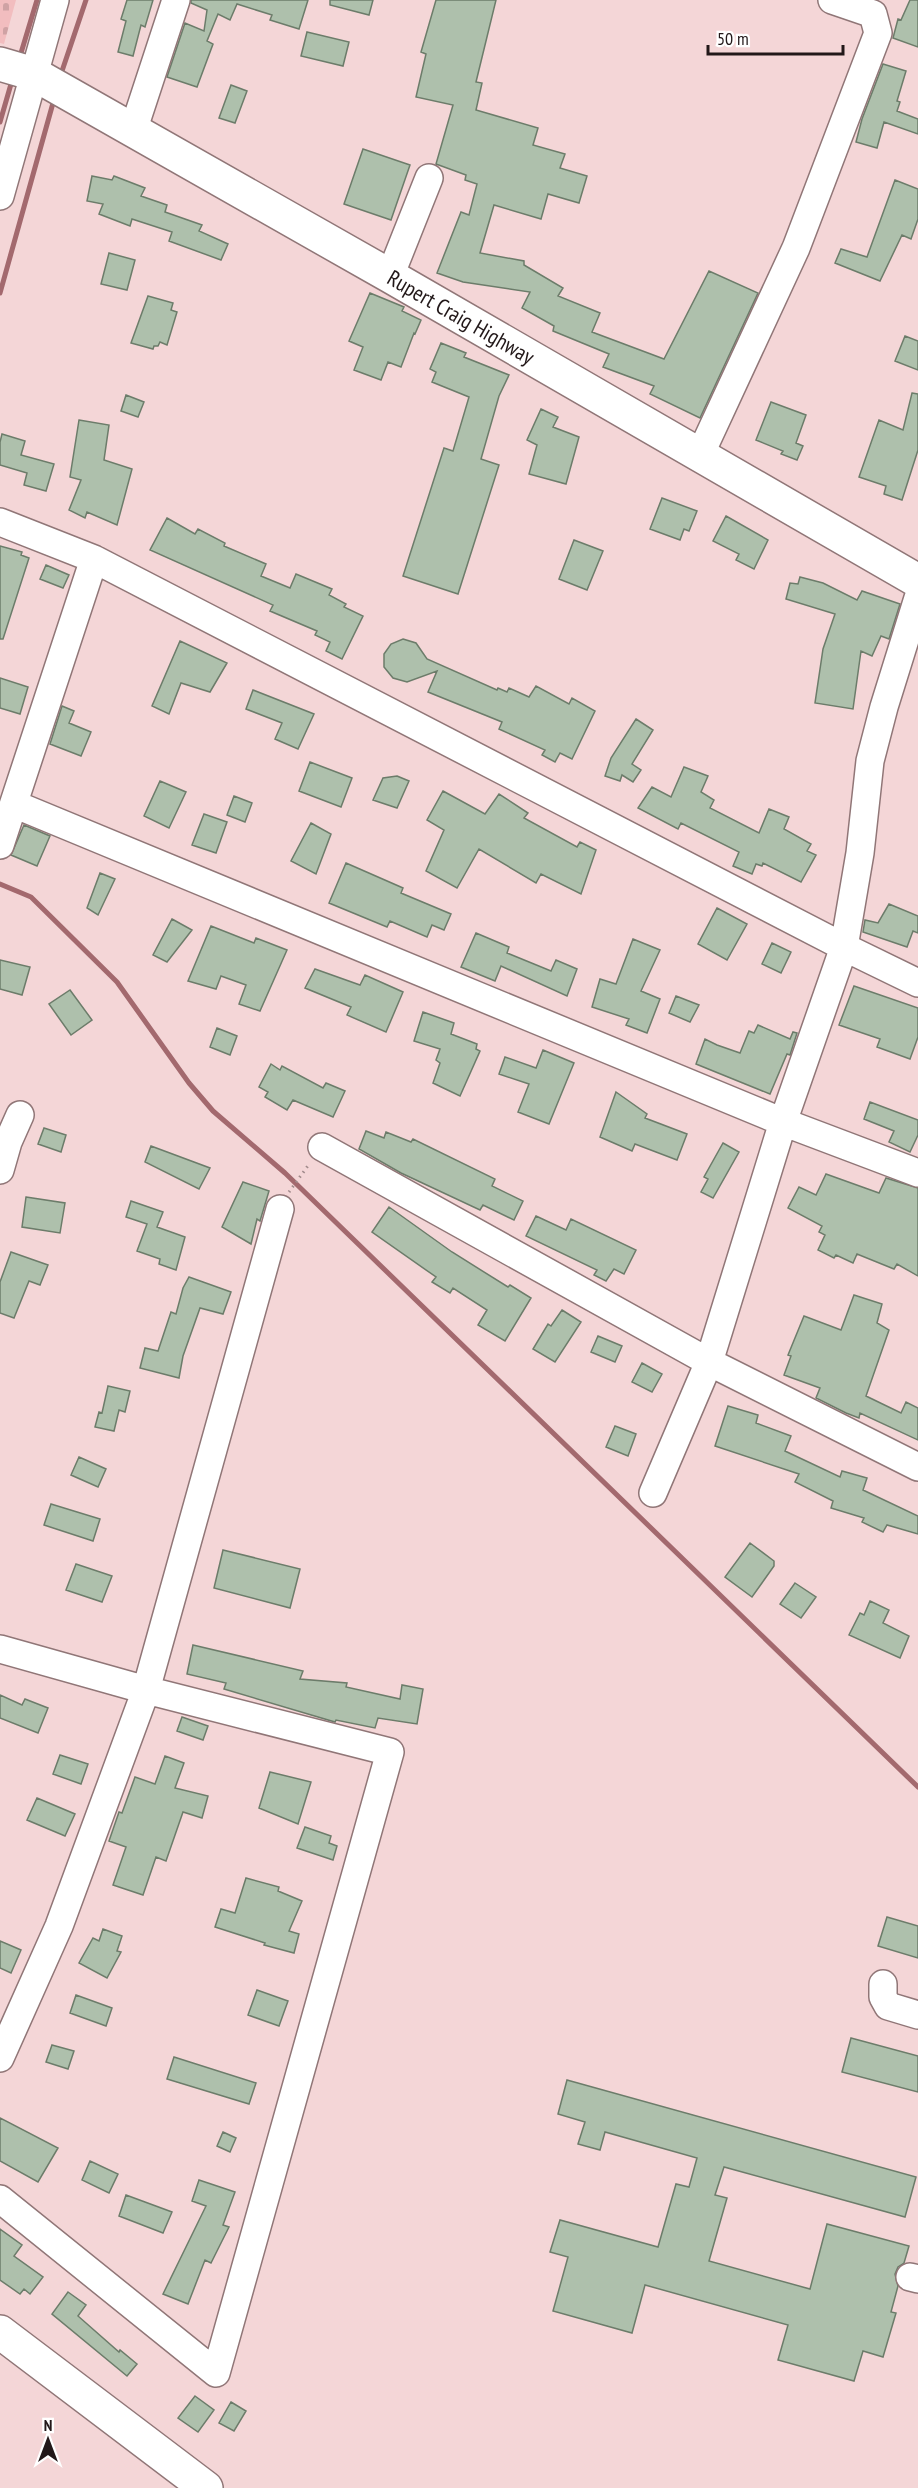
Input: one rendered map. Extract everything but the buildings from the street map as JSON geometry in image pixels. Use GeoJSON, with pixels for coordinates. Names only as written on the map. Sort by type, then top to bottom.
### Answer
{"type":"FeatureCollection","features":[{"type":"Feature","properties":{"kind":"main road","name":"Rupert Craig Highway"},"geometry":{"type":"LineString","coordinates":[[0,64],[34,74],[390,276],[918,581]]}},
{"type":"Feature","properties":{"kind":"main road"},"geometry":{"type":"LineString","coordinates":[[0,2332],[206,2488]]}},
{"type":"Feature","properties":{"kind":"street"},"geometry":{"type":"LineString","coordinates":[[0,196],[55,0]]}},
{"type":"Feature","properties":{"kind":"street"},"geometry":{"type":"LineString","coordinates":[[134,131],[176,0]]}},
{"type":"Feature","properties":{"kind":"street"},"geometry":{"type":"LineString","coordinates":[[700,454],[796,248],[878,33],[873,14],[832,0]]}},
{"type":"Feature","properties":{"kind":"street"},"geometry":{"type":"LineString","coordinates":[[390,276],[429,178]]}},
{"type":"Feature","properties":{"kind":"street"},"geometry":{"type":"LineString","coordinates":[[0,522],[94,559],[844,947],[918,983]]}},
{"type":"Feature","properties":{"kind":"street"},"geometry":{"type":"LineString","coordinates":[[0,845],[94,559]]}},
{"type":"Feature","properties":{"kind":"street"},"geometry":{"type":"LineString","coordinates":[[653,1493],[709,1362],[783,1122],[844,947],[860,854],[870,761],[918,598]]}},
{"type":"Feature","properties":{"kind":"street"},"geometry":{"type":"LineString","coordinates":[[14,804],[114,848],[783,1122],[918,1173]]}},
{"type":"Feature","properties":{"kind":"street"},"geometry":{"type":"LineString","coordinates":[[0,1170],[8,1142],[20,1115]]}},
{"type":"Feature","properties":{"kind":"street"},"geometry":{"type":"LineString","coordinates":[[322,1147],[709,1362],[918,1467]]}},
{"type":"Feature","properties":{"kind":"street"},"geometry":{"type":"LineString","coordinates":[[0,2058],[59,1926],[146,1690],[284,1201]]}},
{"type":"Feature","properties":{"kind":"street"},"geometry":{"type":"LineString","coordinates":[[0,1649],[146,1690],[390,1752],[216,2373],[0,2199]]}},
{"type":"Feature","properties":{"kind":"street"},"geometry":{"type":"LineString","coordinates":[[883,1984],[883,1997],[888,2006],[918,2015]]}},
{"type":"Feature","properties":{"kind":"path"},"geometry":{"type":"LineString","coordinates":[[284,1201],[305,1170]]}},
{"type":"Feature","properties":{"kind":"green space"},"geometry":{"type":"Polygon","coordinates":[[[0,0],[16,0],[4,44],[0,43],[0,0]]]}},
{"type":"Feature","properties":{"kind":"waterway"},"geometry":{"type":"LineString","coordinates":[[21,53],[37,0]]}},
{"type":"Feature","properties":{"kind":"waterway"},"geometry":{"type":"LineString","coordinates":[[62,71],[86,0]]}},
{"type":"Feature","properties":{"kind":"waterway"},"geometry":{"type":"LineString","coordinates":[[0,122],[11,84]]}},
{"type":"Feature","properties":{"kind":"waterway"},"geometry":{"type":"LineString","coordinates":[[0,293],[53,103]]}},
{"type":"Feature","properties":{"kind":"waterway"},"geometry":{"type":"LineString","coordinates":[[0,884],[31,897],[117,982],[189,1083],[213,1111],[285,1173],[918,1787]]}}]}
